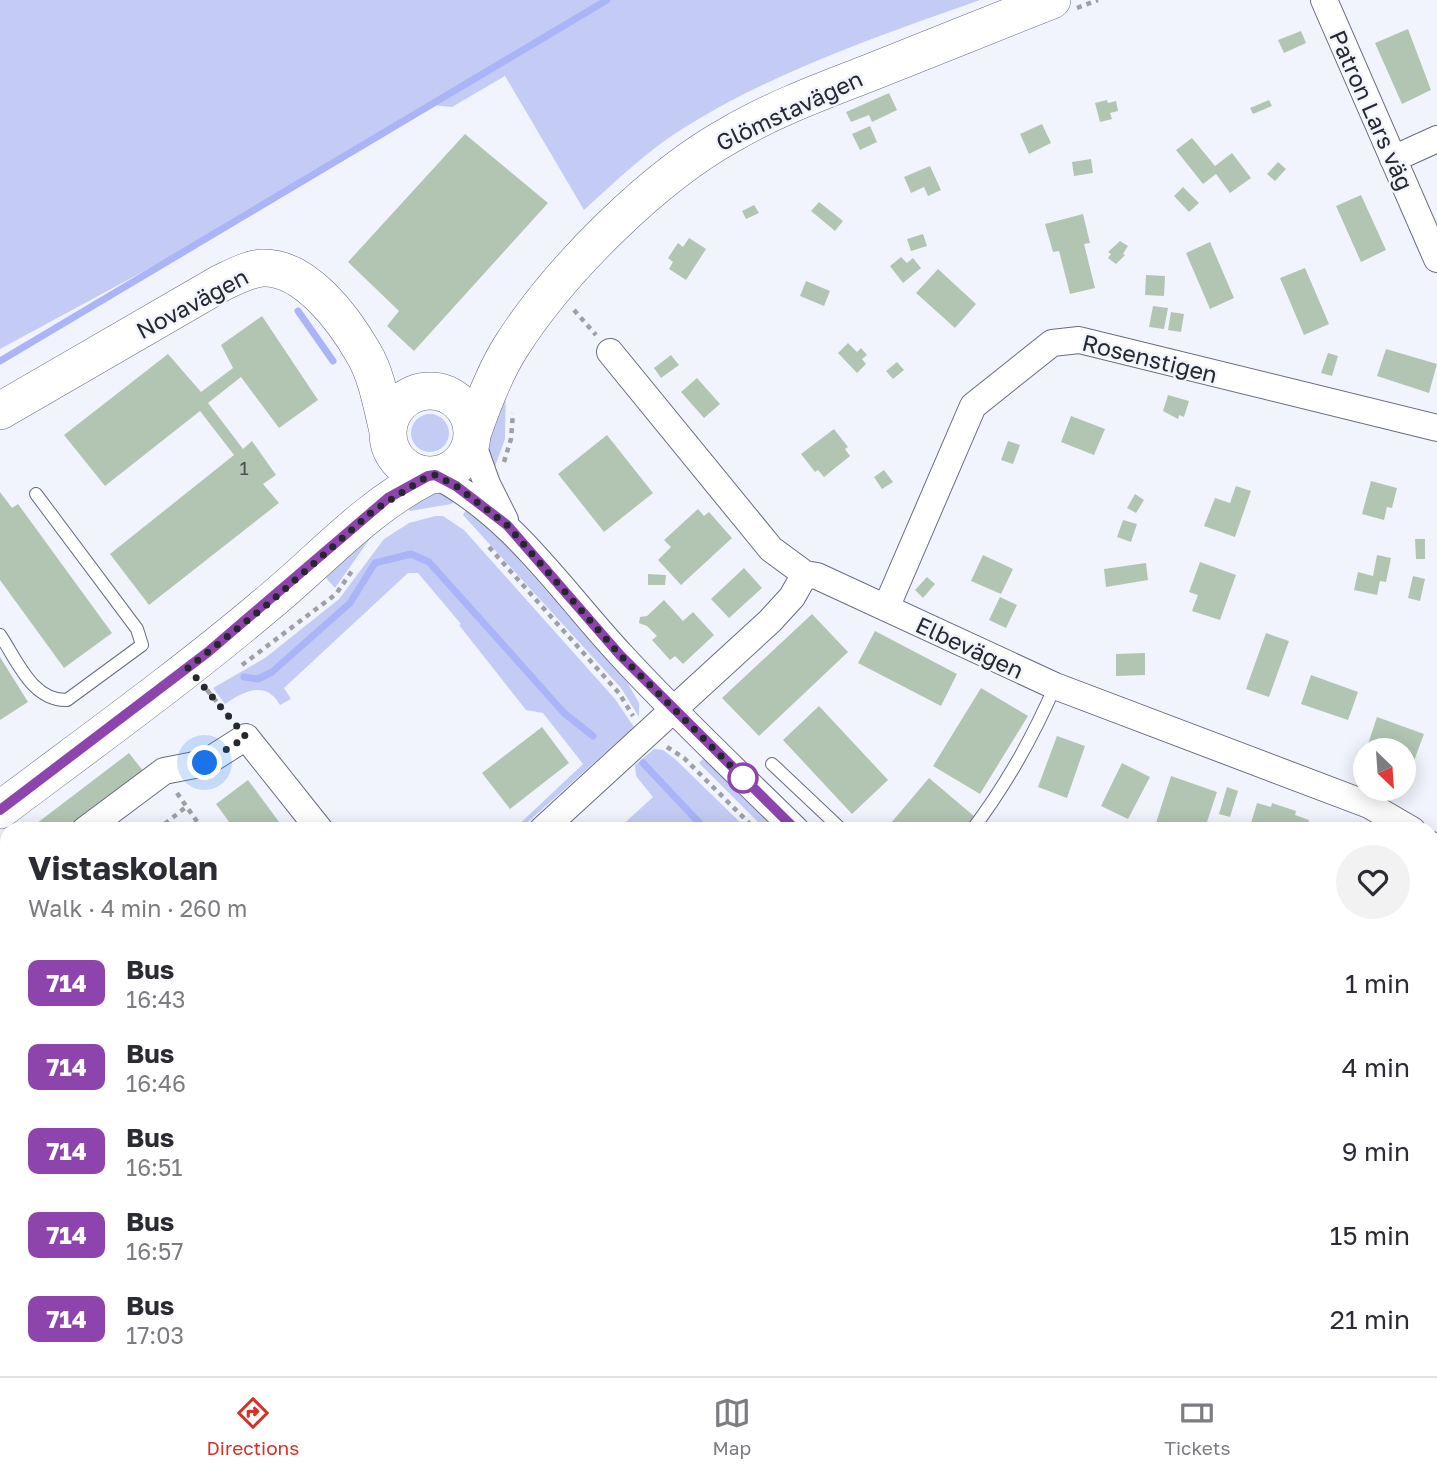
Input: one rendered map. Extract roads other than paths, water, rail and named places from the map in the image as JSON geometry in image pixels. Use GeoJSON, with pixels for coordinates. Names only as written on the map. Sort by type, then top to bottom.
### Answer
{"type":"FeatureCollection","features":[{"type":"Feature","properties":{"kind":"main road","name":"Glömstavägen"},"geometry":{"type":"LineString","coordinates":[[327,549],[370,479],[398,406],[476,376],[511,345],[605,234],[661,182],[706,149],[808,97],[1062,5]]}},
{"type":"Feature","properties":{"kind":"main road","name":"Novavägen"},"geometry":{"type":"LineString","coordinates":[[0,411],[221,283],[261,268],[286,270],[308,283],[365,355],[388,436]]}},
{"type":"Feature","properties":{"kind":"main road","name":"Glömstavägen"},"geometry":{"type":"LineString","coordinates":[[0,810],[268,604],[327,549],[388,498],[459,465],[484,401],[511,345]]}},
{"type":"Feature","properties":{"kind":"main road","name":"Novavägen"},"geometry":{"type":"LineString","coordinates":[[365,355],[433,392]]}},
{"type":"Feature","properties":{"kind":"main road"},"geometry":{"type":"LineString","coordinates":[[433,392],[464,408],[472,437]]}},
{"type":"Feature","properties":{"kind":"main road"},"geometry":{"type":"LineString","coordinates":[[388,436],[394,455],[405,467],[432,476]]}},
{"type":"Feature","properties":{"kind":"street","name":"Patron Lars väg"},"geometry":{"type":"LineString","coordinates":[[1324,0],[1437,259]]}},
{"type":"Feature","properties":{"kind":"street"},"geometry":{"type":"LineString","coordinates":[[1393,159],[1437,139]]}},
{"type":"Feature","properties":{"kind":"street","name":"Rosenstigen"},"geometry":{"type":"LineString","coordinates":[[886,608],[973,406],[1045,348],[1060,340],[1079,340],[1437,428]]}},
{"type":"Feature","properties":{"kind":"street","name":"Elbevägen"},"geometry":{"type":"LineString","coordinates":[[610,352],[771,549],[806,574],[817,576],[1055,685],[1369,805],[1398,822]]}},
{"type":"Feature","properties":{"kind":"street"},"geometry":{"type":"LineString","coordinates":[[472,437],[487,484],[507,525]]}},
{"type":"Feature","properties":{"kind":"street"},"geometry":{"type":"LineString","coordinates":[[432,476],[456,486],[507,525],[620,655],[788,822]]}},
{"type":"Feature","properties":{"kind":"street"},"geometry":{"type":"LineString","coordinates":[[551,822],[770,621],[792,597],[806,574]]}},
{"type":"Feature","properties":{"kind":"street"},"geometry":{"type":"LineString","coordinates":[[96,822],[164,771],[205,763],[246,737],[314,822]]}},
{"type":"Feature","properties":{"kind":"lane"},"geometry":{"type":"LineString","coordinates":[[0,635],[39,693],[53,700],[67,700],[142,645],[137,629],[36,494]]}},
{"type":"Feature","properties":{"kind":"lane"},"geometry":{"type":"LineString","coordinates":[[978,822],[997,797],[1038,724],[1055,685]]}},
{"type":"Feature","properties":{"kind":"lane"},"geometry":{"type":"LineString","coordinates":[[772,764],[834,822]]}},
{"type":"Feature","properties":{"kind":"waterway"},"geometry":{"type":"LineString","coordinates":[[0,361],[607,0]]}},
{"type":"Feature","properties":{"kind":"waterway"},"geometry":{"type":"LineString","coordinates":[[298,311],[333,361]]}},
{"type":"Feature","properties":{"kind":"waterway"},"geometry":{"type":"LineString","coordinates":[[244,677],[258,679],[272,672],[350,603],[375,563],[411,554],[429,562],[564,713],[593,736]]}},
{"type":"Feature","properties":{"kind":"waterway"},"geometry":{"type":"LineString","coordinates":[[643,763],[698,822]]}}]}
